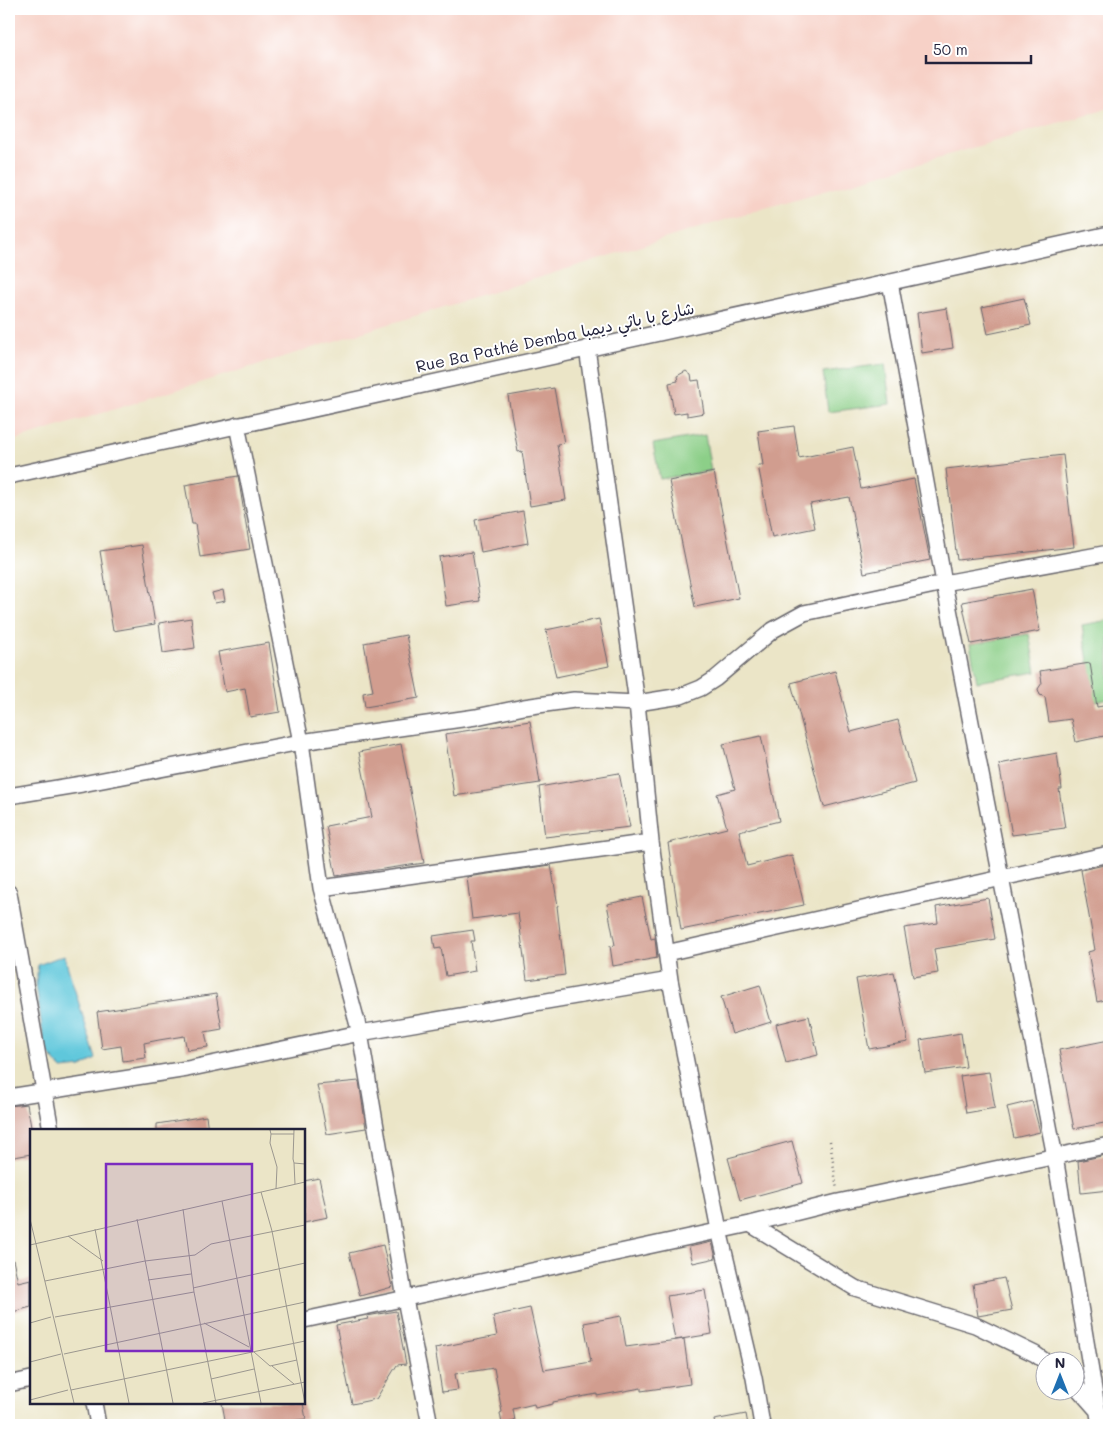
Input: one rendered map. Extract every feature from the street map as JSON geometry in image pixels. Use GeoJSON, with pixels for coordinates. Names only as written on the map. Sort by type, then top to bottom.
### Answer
{"type":"FeatureCollection","features":[{"type":"Feature","properties":{"kind":"street","name":"Rue Ba Pathé Demba شارع با باثي ديمبا"},"geometry":{"type":"LineString","coordinates":[[9,476],[1109,234]]}},
{"type":"Feature","properties":{"kind":"street"},"geometry":{"type":"LineString","coordinates":[[890,282],[944,583],[1055,1157],[1099,1418]]}},
{"type":"Feature","properties":{"kind":"street"},"geometry":{"type":"LineString","coordinates":[[587,348],[637,703],[651,842],[670,980],[719,1230],[754,1378],[762,1425]]}},
{"type":"Feature","properties":{"kind":"street"},"geometry":{"type":"LineString","coordinates":[[236,425],[300,742],[322,888],[360,1034],[405,1299],[430,1425]]}},
{"type":"Feature","properties":{"kind":"street"},"geometry":{"type":"LineString","coordinates":[[9,796],[82,784],[300,742],[476,717],[524,707],[574,700],[637,703],[681,696],[701,688],[715,679],[773,630],[804,613],[944,583],[1109,553]]}},
{"type":"Feature","properties":{"kind":"street"},"geometry":{"type":"LineString","coordinates":[[322,888],[651,842]]}},
{"type":"Feature","properties":{"kind":"street"},"geometry":{"type":"LineString","coordinates":[[666,953],[1109,854]]}},
{"type":"Feature","properties":{"kind":"street"},"geometry":{"type":"LineString","coordinates":[[9,893],[50,1129]]}},
{"type":"Feature","properties":{"kind":"street"},"geometry":{"type":"LineString","coordinates":[[9,1097],[187,1069],[360,1034],[670,980]]}},
{"type":"Feature","properties":{"kind":"street"},"geometry":{"type":"LineString","coordinates":[[305,1320],[750,1224],[838,1202],[1109,1145]]}},
{"type":"Feature","properties":{"kind":"street"},"geometry":{"type":"LineString","coordinates":[[750,1224],[855,1288],[975,1325],[1036,1355]]}},
{"type":"Feature","properties":{"kind":"street"},"geometry":{"type":"LineString","coordinates":[[9,1384],[30,1379]]}},
{"type":"Feature","properties":{"kind":"street"},"geometry":{"type":"LineString","coordinates":[[1086,1400],[1099,1418]]}},
{"type":"Feature","properties":{"kind":"street"},"geometry":{"type":"LineString","coordinates":[[94,1404],[98,1425]]}},
{"type":"Feature","properties":{"kind":"path"},"geometry":{"type":"LineString","coordinates":[[830,1142],[838,1202]]}},
{"type":"Feature","properties":{"kind":"shaded area"},"geometry":{"type":"Polygon","coordinates":[[[9,9],[1109,9],[1109,108],[741,215],[9,442],[9,9]]]}},
{"type":"Feature","properties":{"kind":"green space"},"geometry":{"type":"Polygon","coordinates":[[[885,364],[890,404],[828,412],[823,372],[885,364]]]}},
{"type":"Feature","properties":{"kind":"green space"},"geometry":{"type":"Polygon","coordinates":[[[705,435],[711,471],[660,479],[653,444],[705,435]]]}},
{"type":"Feature","properties":{"kind":"green space"},"geometry":{"type":"Polygon","coordinates":[[[1109,620],[1109,699],[1095,702],[1082,625],[1109,620]]]}},
{"type":"Feature","properties":{"kind":"green space"},"geometry":{"type":"Polygon","coordinates":[[[1029,634],[1036,672],[977,682],[970,644],[1029,634]]]}},
{"type":"Feature","properties":{"kind":"water"},"geometry":{"type":"Polygon","coordinates":[[[64,955],[96,1059],[81,1067],[62,1069],[45,1050],[36,984],[38,965],[64,955]]]}},
{"type":"Feature","properties":{"kind":"building"},"geometry":{"type":"Polygon","coordinates":[[[1024,298],[1031,325],[988,334],[982,307],[1024,298]]]}},
{"type":"Feature","properties":{"kind":"building"},"geometry":{"type":"Polygon","coordinates":[[[947,308],[953,348],[922,353],[917,313],[947,308]]]}},
{"type":"Feature","properties":{"kind":"building"},"geometry":{"type":"Polygon","coordinates":[[[686,371],[691,375],[692,381],[699,380],[704,413],[687,416],[687,412],[674,414],[669,383],[678,381],[677,376],[686,371]]]}},
{"type":"Feature","properties":{"kind":"building"},"geometry":{"type":"Polygon","coordinates":[[[554,388],[564,443],[557,444],[566,500],[530,506],[522,451],[518,452],[508,396],[554,388]]]}},
{"type":"Feature","properties":{"kind":"building"},"geometry":{"type":"Polygon","coordinates":[[[794,426],[799,458],[853,447],[861,489],[914,479],[930,560],[864,573],[849,497],[810,504],[815,528],[772,537],[758,465],[763,465],[758,431],[794,426]]]}},
{"type":"Feature","properties":{"kind":"building"},"geometry":{"type":"Polygon","coordinates":[[[1063,455],[1074,547],[957,560],[946,469],[1063,455]]]}},
{"type":"Feature","properties":{"kind":"building"},"geometry":{"type":"Polygon","coordinates":[[[714,472],[739,598],[695,607],[669,481],[714,472]]]}},
{"type":"Feature","properties":{"kind":"building"},"geometry":{"type":"Polygon","coordinates":[[[238,476],[250,549],[200,557],[195,524],[192,524],[185,485],[238,476]]]}},
{"type":"Feature","properties":{"kind":"building"},"geometry":{"type":"Polygon","coordinates":[[[523,511],[528,543],[481,552],[475,520],[523,511]]]}},
{"type":"Feature","properties":{"kind":"building"},"geometry":{"type":"Polygon","coordinates":[[[142,545],[155,624],[113,631],[100,551],[142,545]]]}},
{"type":"Feature","properties":{"kind":"building"},"geometry":{"type":"Polygon","coordinates":[[[472,552],[480,601],[446,606],[439,557],[472,552]]]}},
{"type":"Feature","properties":{"kind":"building"},"geometry":{"type":"Polygon","coordinates":[[[1032,589],[1040,631],[971,644],[962,602],[1032,589]]]}},
{"type":"Feature","properties":{"kind":"building"},"geometry":{"type":"Polygon","coordinates":[[[223,590],[225,601],[215,603],[212,593],[223,590]]]}},
{"type":"Feature","properties":{"kind":"building"},"geometry":{"type":"Polygon","coordinates":[[[191,618],[195,648],[163,653],[159,623],[191,618]]]}},
{"type":"Feature","properties":{"kind":"building"},"geometry":{"type":"Polygon","coordinates":[[[599,619],[609,666],[556,677],[546,630],[599,619]]]}},
{"type":"Feature","properties":{"kind":"building"},"geometry":{"type":"Polygon","coordinates":[[[406,635],[419,698],[365,707],[363,693],[373,691],[364,643],[406,635]]]}},
{"type":"Feature","properties":{"kind":"building"},"geometry":{"type":"Polygon","coordinates":[[[269,643],[280,712],[250,717],[245,688],[225,692],[218,652],[269,643]]]}},
{"type":"Feature","properties":{"kind":"building"},"geometry":{"type":"Polygon","coordinates":[[[1090,663],[1097,707],[1109,705],[1109,735],[1076,742],[1071,719],[1049,722],[1045,697],[1040,695],[1038,689],[1042,683],[1040,671],[1090,663]]]}},
{"type":"Feature","properties":{"kind":"building"},"geometry":{"type":"Polygon","coordinates":[[[835,671],[851,732],[898,720],[915,783],[824,807],[791,683],[835,671]]]}},
{"type":"Feature","properties":{"kind":"building"},"geometry":{"type":"Polygon","coordinates":[[[530,721],[540,783],[454,796],[445,734],[530,721]]]}},
{"type":"Feature","properties":{"kind":"building"},"geometry":{"type":"Polygon","coordinates":[[[761,736],[779,821],[739,831],[747,866],[792,855],[804,905],[681,930],[668,843],[727,828],[717,794],[735,789],[723,744],[761,736]]]}},
{"type":"Feature","properties":{"kind":"building"},"geometry":{"type":"Polygon","coordinates":[[[401,744],[424,863],[336,876],[326,826],[372,817],[359,752],[401,744]]]}},
{"type":"Feature","properties":{"kind":"building"},"geometry":{"type":"Polygon","coordinates":[[[1057,753],[1062,789],[1059,789],[1065,828],[1012,835],[999,764],[1057,753]]]}},
{"type":"Feature","properties":{"kind":"building"},"geometry":{"type":"Polygon","coordinates":[[[619,773],[630,827],[545,837],[539,787],[619,773]]]}},
{"type":"Feature","properties":{"kind":"building"},"geometry":{"type":"Polygon","coordinates":[[[1109,864],[1109,999],[1097,1002],[1088,952],[1095,950],[1081,870],[1109,864]]]}},
{"type":"Feature","properties":{"kind":"building"},"geometry":{"type":"Polygon","coordinates":[[[551,865],[558,906],[565,975],[527,980],[518,913],[472,919],[467,877],[551,865]]]}},
{"type":"Feature","properties":{"kind":"building"},"geometry":{"type":"Polygon","coordinates":[[[642,897],[651,939],[655,938],[657,958],[613,966],[610,946],[615,945],[607,904],[642,897]]]}},
{"type":"Feature","properties":{"kind":"building"},"geometry":{"type":"Polygon","coordinates":[[[988,898],[995,939],[934,949],[938,973],[913,977],[904,928],[938,923],[936,907],[988,898]]]}},
{"type":"Feature","properties":{"kind":"building"},"geometry":{"type":"Polygon","coordinates":[[[473,930],[475,941],[471,941],[475,971],[446,976],[441,948],[435,949],[433,936],[473,930]]]}},
{"type":"Feature","properties":{"kind":"building"},"geometry":{"type":"Polygon","coordinates":[[[894,972],[908,1042],[869,1049],[856,979],[894,972]]]}},
{"type":"Feature","properties":{"kind":"building"},"geometry":{"type":"Polygon","coordinates":[[[760,985],[771,1022],[732,1034],[721,997],[760,985]]]}},
{"type":"Feature","properties":{"kind":"building"},"geometry":{"type":"Polygon","coordinates":[[[216,994],[222,1029],[205,1032],[208,1047],[187,1050],[184,1036],[159,1040],[144,1043],[146,1058],[123,1061],[121,1046],[102,1049],[97,1012],[216,994]]]}},
{"type":"Feature","properties":{"kind":"building"},"geometry":{"type":"Polygon","coordinates":[[[809,1016],[818,1055],[786,1063],[776,1024],[809,1016]]]}},
{"type":"Feature","properties":{"kind":"building"},"geometry":{"type":"Polygon","coordinates":[[[961,1033],[966,1067],[925,1073],[920,1040],[961,1033]]]}},
{"type":"Feature","properties":{"kind":"building"},"geometry":{"type":"Polygon","coordinates":[[[1109,1040],[1109,1122],[1074,1129],[1059,1050],[1109,1040]]]}},
{"type":"Feature","properties":{"kind":"building"},"geometry":{"type":"Polygon","coordinates":[[[989,1072],[995,1108],[966,1113],[960,1076],[989,1072]]]}},
{"type":"Feature","properties":{"kind":"building"},"geometry":{"type":"Polygon","coordinates":[[[359,1081],[366,1128],[327,1134],[317,1085],[359,1081]]]}},
{"type":"Feature","properties":{"kind":"building"},"geometry":{"type":"Polygon","coordinates":[[[1032,1101],[1040,1132],[1014,1138],[1007,1107],[1032,1101]]]}},
{"type":"Feature","properties":{"kind":"building"},"geometry":{"type":"Polygon","coordinates":[[[27,1104],[31,1127],[30,1154],[9,1158],[9,1106],[27,1104]]]}},
{"type":"Feature","properties":{"kind":"building"},"geometry":{"type":"Polygon","coordinates":[[[206,1116],[208,1129],[157,1129],[157,1124],[206,1116]]]}},
{"type":"Feature","properties":{"kind":"building"},"geometry":{"type":"Polygon","coordinates":[[[792,1141],[803,1183],[740,1200],[728,1158],[792,1141]]]}},
{"type":"Feature","properties":{"kind":"building"},"geometry":{"type":"Polygon","coordinates":[[[1106,1155],[1109,1190],[1081,1193],[1078,1161],[1106,1155]]]}},
{"type":"Feature","properties":{"kind":"building"},"geometry":{"type":"Polygon","coordinates":[[[319,1178],[328,1217],[305,1222],[305,1181],[319,1178]]]}},
{"type":"Feature","properties":{"kind":"building"},"geometry":{"type":"Polygon","coordinates":[[[712,1242],[716,1258],[693,1263],[689,1247],[712,1242]]]}},
{"type":"Feature","properties":{"kind":"building"},"geometry":{"type":"Polygon","coordinates":[[[383,1245],[392,1287],[360,1296],[349,1253],[383,1245]]]}},
{"type":"Feature","properties":{"kind":"building"},"geometry":{"type":"Polygon","coordinates":[[[9,1260],[13,1260],[18,1282],[30,1279],[30,1307],[9,1313],[9,1260]]]}},
{"type":"Feature","properties":{"kind":"building"},"geometry":{"type":"Polygon","coordinates":[[[1004,1278],[1012,1310],[978,1316],[973,1284],[1004,1278]]]}},
{"type":"Feature","properties":{"kind":"building"},"geometry":{"type":"Polygon","coordinates":[[[705,1290],[712,1334],[675,1340],[667,1296],[705,1290]]]}},
{"type":"Feature","properties":{"kind":"building"},"geometry":{"type":"Polygon","coordinates":[[[530,1308],[544,1370],[591,1362],[584,1323],[621,1316],[626,1347],[684,1339],[690,1384],[641,1391],[641,1388],[597,1396],[597,1394],[553,1402],[553,1404],[535,1408],[534,1404],[513,1409],[515,1421],[502,1424],[500,1413],[502,1412],[494,1368],[455,1374],[458,1390],[442,1392],[435,1348],[497,1336],[493,1316],[530,1308]]]}},
{"type":"Feature","properties":{"kind":"building"},"geometry":{"type":"Polygon","coordinates":[[[396,1311],[406,1364],[397,1365],[376,1399],[352,1404],[336,1325],[368,1319],[367,1316],[396,1311]]]}},
{"type":"Feature","properties":{"kind":"building"},"geometry":{"type":"Polygon","coordinates":[[[222,1404],[303,1404],[306,1419],[261,1425],[226,1425],[222,1404]]]}},
{"type":"Feature","properties":{"kind":"building"},"geometry":{"type":"Polygon","coordinates":[[[746,1414],[748,1425],[715,1425],[714,1420],[746,1414]]]}}]}
